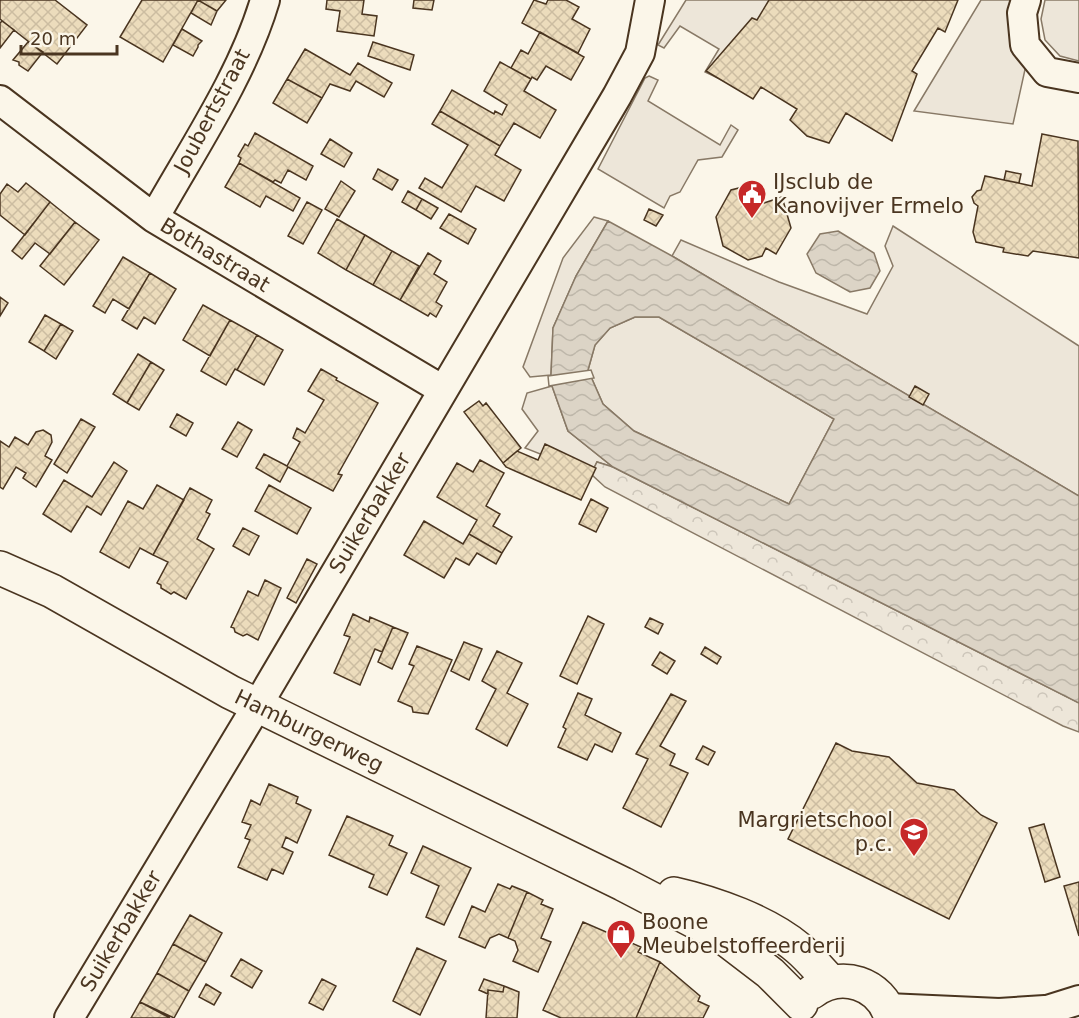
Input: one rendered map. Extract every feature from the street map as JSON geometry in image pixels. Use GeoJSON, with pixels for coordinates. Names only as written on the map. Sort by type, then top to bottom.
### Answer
{"type":"FeatureCollection","features":[{"type":"Feature","properties":{"kind":"street","name":"Joubertstraat"},"geometry":{"type":"LineString","coordinates":[[154,219],[231,81],[265,0]]}},
{"type":"Feature","properties":{"kind":"street","name":"Suikerbakker"},"geometry":{"type":"LineString","coordinates":[[69,1018],[600,127],[640,53],[650,0]]}},
{"type":"Feature","properties":{"kind":"street"},"geometry":{"type":"LineString","coordinates":[[1026,0],[1022,14],[1025,45],[1047,72],[1079,78]]}},
{"type":"Feature","properties":{"kind":"street","name":"Bothastraat"},"geometry":{"type":"LineString","coordinates":[[0,100],[154,219],[443,390]]}},
{"type":"Feature","properties":{"kind":"street","name":"Hamburgerweg"},"geometry":{"type":"LineString","coordinates":[[0,568],[52,591],[257,706],[623,884],[719,934],[770,973],[798,1011]]}},
{"type":"Feature","properties":{"kind":"street","name":"Hamburgerweg"},"geometry":{"type":"LineString","coordinates":[[623,884],[691,898],[730,911],[764,927],[799,948],[831,982]]}},
{"type":"Feature","properties":{"kind":"street"},"geometry":{"type":"LineString","coordinates":[[798,1011],[814,990],[831,982],[850,981],[860,983],[876,993],[889,1013],[1033,1014],[1079,1000]]}},
{"type":"Feature","properties":{"kind":"green space"},"geometry":{"type":"Polygon","coordinates":[[[686,0],[771,0],[724,81],[705,72],[719,49],[680,26],[664,48],[658,45],[686,0]]]}},
{"type":"Feature","properties":{"kind":"green space"},"geometry":{"type":"Polygon","coordinates":[[[981,0],[1012,0],[1026,65],[1013,124],[914,111],[981,0]]]}},
{"type":"Feature","properties":{"kind":"green space"},"geometry":{"type":"Polygon","coordinates":[[[1045,0],[1079,0],[1079,61],[1060,56],[1045,40],[1041,19],[1045,0]]]}},
{"type":"Feature","properties":{"kind":"green space"},"geometry":{"type":"Polygon","coordinates":[[[649,76],[658,80],[648,101],[720,145],[731,125],[738,130],[722,157],[698,160],[680,192],[670,196],[664,208],[598,169],[645,78],[649,76]]]}},
{"type":"Feature","properties":{"kind":"green space"},"geometry":{"type":"Polygon","coordinates":[[[594,217],[608,221],[576,276],[553,328],[551,375],[530,377],[523,367],[563,258],[594,217]]]}},
{"type":"Feature","properties":{"kind":"green space"},"geometry":{"type":"Polygon","coordinates":[[[893,226],[1079,346],[1079,496],[672,256],[681,240],[779,282],[867,314],[893,266],[885,246],[893,226]]]}},
{"type":"Feature","properties":{"kind":"green space"},"geometry":{"type":"Polygon","coordinates":[[[635,317],[659,317],[834,419],[789,504],[634,431],[603,404],[588,370],[595,345],[610,328],[635,317]]]}},
{"type":"Feature","properties":{"kind":"green space"},"geometry":{"type":"Polygon","coordinates":[[[552,386],[568,431],[613,467],[597,462],[591,474],[525,448],[538,431],[522,409],[527,393],[552,386]]]}},
{"type":"Feature","properties":{"kind":"green space"},"geometry":{"type":"Polygon","coordinates":[[[597,462],[613,467],[1079,703],[1079,732],[1063,726],[605,487],[591,474],[597,462]]]}},
{"type":"Feature","properties":{"kind":"water"},"geometry":{"type":"Polygon","coordinates":[[[608,221],[672,256],[1079,496],[1079,703],[613,467],[568,431],[552,386],[553,328],[576,276],[608,221]],[[635,317],[610,328],[595,345],[588,370],[603,404],[634,431],[789,504],[834,419],[659,317],[635,317]]]}},
{"type":"Feature","properties":{"kind":"water"},"geometry":{"type":"Polygon","coordinates":[[[838,231],[874,253],[880,271],[870,288],[850,292],[816,273],[807,254],[820,234],[838,231]]]}},
{"type":"Feature","properties":{"kind":"pier"},"geometry":{"type":"Polygon","coordinates":[[[591,370],[594,378],[549,386],[548,376],[591,370]]]}},
{"type":"Feature","properties":{"kind":"building"},"geometry":{"type":"Polygon","coordinates":[[[0,0],[55,0],[87,25],[57,64],[0,19],[0,0]]]}},
{"type":"Feature","properties":{"kind":"building"},"geometry":{"type":"Polygon","coordinates":[[[142,0],[198,0],[163,62],[120,37],[142,0]]]}},
{"type":"Feature","properties":{"kind":"building"},"geometry":{"type":"Polygon","coordinates":[[[198,0],[226,0],[217,11],[198,0]]]}},
{"type":"Feature","properties":{"kind":"building"},"geometry":{"type":"Polygon","coordinates":[[[198,0],[217,11],[211,25],[191,13],[198,0]]]}},
{"type":"Feature","properties":{"kind":"building"},"geometry":{"type":"Polygon","coordinates":[[[327,0],[364,0],[362,14],[377,16],[374,36],[337,31],[340,11],[326,9],[327,0]]]}},
{"type":"Feature","properties":{"kind":"building"},"geometry":{"type":"Polygon","coordinates":[[[414,0],[434,0],[432,10],[413,8],[414,0]]]}},
{"type":"Feature","properties":{"kind":"building"},"geometry":{"type":"Polygon","coordinates":[[[534,0],[546,4],[548,0],[566,0],[579,7],[572,19],[590,29],[578,53],[522,23],[534,0]]]}},
{"type":"Feature","properties":{"kind":"building"},"geometry":{"type":"Polygon","coordinates":[[[769,0],[958,0],[945,32],[938,28],[912,71],[917,74],[892,141],[846,113],[829,143],[807,136],[790,120],[797,109],[761,87],[753,99],[706,71],[752,18],[757,20],[769,0]]]}},
{"type":"Feature","properties":{"kind":"building"},"geometry":{"type":"Polygon","coordinates":[[[2,21],[14,30],[0,48],[0,23],[2,21]]]}},
{"type":"Feature","properties":{"kind":"building"},"geometry":{"type":"Polygon","coordinates":[[[182,29],[202,41],[193,56],[173,45],[182,29]]]}},
{"type":"Feature","properties":{"kind":"building"},"geometry":{"type":"Polygon","coordinates":[[[540,32],[584,57],[571,80],[546,66],[537,80],[511,68],[521,50],[528,54],[540,32]]]}},
{"type":"Feature","properties":{"kind":"building"},"geometry":{"type":"Polygon","coordinates":[[[28,42],[43,52],[28,71],[19,65],[19,62],[13,60],[28,42]]]}},
{"type":"Feature","properties":{"kind":"building"},"geometry":{"type":"Polygon","coordinates":[[[373,42],[414,55],[410,70],[368,56],[373,42]]]}},
{"type":"Feature","properties":{"kind":"building"},"geometry":{"type":"Polygon","coordinates":[[[305,49],[350,75],[358,63],[392,83],[384,97],[356,81],[350,91],[330,84],[322,98],[287,79],[305,49]]]}},
{"type":"Feature","properties":{"kind":"building"},"geometry":{"type":"Polygon","coordinates":[[[500,62],[531,79],[524,91],[556,110],[540,138],[514,123],[500,146],[440,111],[452,90],[494,114],[495,111],[502,115],[507,105],[484,91],[500,62]]]}},
{"type":"Feature","properties":{"kind":"building"},"geometry":{"type":"Polygon","coordinates":[[[287,79],[322,98],[307,123],[273,103],[287,79]]]}},
{"type":"Feature","properties":{"kind":"building"},"geometry":{"type":"Polygon","coordinates":[[[440,111],[500,146],[495,155],[521,170],[504,201],[476,186],[461,212],[419,188],[425,178],[442,188],[468,145],[432,124],[440,111]]]}},
{"type":"Feature","properties":{"kind":"building"},"geometry":{"type":"Polygon","coordinates":[[[255,133],[313,166],[306,180],[288,170],[281,183],[275,180],[273,182],[239,163],[241,158],[238,156],[245,144],[248,146],[255,133]]]}},
{"type":"Feature","properties":{"kind":"building"},"geometry":{"type":"Polygon","coordinates":[[[1042,134],[1078,141],[1079,258],[1033,251],[1028,256],[1003,252],[1004,248],[976,242],[973,232],[978,206],[972,197],[981,190],[985,176],[1032,186],[1042,134]]]}},
{"type":"Feature","properties":{"kind":"building"},"geometry":{"type":"Polygon","coordinates":[[[330,139],[352,153],[344,167],[321,154],[330,139]]]}},
{"type":"Feature","properties":{"kind":"building"},"geometry":{"type":"Polygon","coordinates":[[[239,163],[300,198],[293,211],[266,196],[260,207],[225,187],[239,163]]]}},
{"type":"Feature","properties":{"kind":"building"},"geometry":{"type":"Polygon","coordinates":[[[378,169],[398,180],[392,190],[373,179],[378,169]]]}},
{"type":"Feature","properties":{"kind":"building"},"geometry":{"type":"Polygon","coordinates":[[[1006,171],[1021,174],[1019,183],[1004,180],[1006,171]]]}},
{"type":"Feature","properties":{"kind":"building"},"geometry":{"type":"Polygon","coordinates":[[[341,181],[355,191],[339,217],[325,209],[341,181]]]}},
{"type":"Feature","properties":{"kind":"building"},"geometry":{"type":"Polygon","coordinates":[[[26,183],[50,202],[25,235],[0,215],[0,194],[7,184],[18,192],[26,183]]]}},
{"type":"Feature","properties":{"kind":"building"},"geometry":{"type":"Polygon","coordinates":[[[759,183],[764,203],[782,197],[791,228],[776,254],[766,248],[762,256],[748,260],[723,246],[716,217],[731,190],[759,183]]]}},
{"type":"Feature","properties":{"kind":"building"},"geometry":{"type":"Polygon","coordinates":[[[408,191],[422,199],[416,210],[402,202],[408,191]]]}},
{"type":"Feature","properties":{"kind":"building"},"geometry":{"type":"Polygon","coordinates":[[[422,199],[438,208],[431,219],[416,210],[422,199]]]}},
{"type":"Feature","properties":{"kind":"building"},"geometry":{"type":"Polygon","coordinates":[[[50,202],[75,222],[50,254],[35,243],[22,259],[12,251],[50,202]]]}},
{"type":"Feature","properties":{"kind":"building"},"geometry":{"type":"Polygon","coordinates":[[[307,202],[322,210],[303,244],[288,236],[307,202]]]}},
{"type":"Feature","properties":{"kind":"building"},"geometry":{"type":"Polygon","coordinates":[[[649,209],[663,215],[656,226],[644,220],[649,209]]]}},
{"type":"Feature","properties":{"kind":"building"},"geometry":{"type":"Polygon","coordinates":[[[449,214],[476,229],[468,244],[440,228],[449,214]]]}},
{"type":"Feature","properties":{"kind":"building"},"geometry":{"type":"Polygon","coordinates":[[[337,219],[365,235],[346,270],[318,253],[337,219]]]}},
{"type":"Feature","properties":{"kind":"building"},"geometry":{"type":"Polygon","coordinates":[[[75,222],[99,240],[64,285],[40,266],[75,222]]]}},
{"type":"Feature","properties":{"kind":"building"},"geometry":{"type":"Polygon","coordinates":[[[365,235],[392,251],[373,285],[346,270],[365,235]]]}},
{"type":"Feature","properties":{"kind":"building"},"geometry":{"type":"Polygon","coordinates":[[[392,251],[419,266],[400,300],[373,285],[392,251]]]}},
{"type":"Feature","properties":{"kind":"building"},"geometry":{"type":"Polygon","coordinates":[[[428,253],[441,261],[434,274],[447,282],[436,302],[442,306],[436,317],[430,313],[428,316],[400,300],[428,253]]]}},
{"type":"Feature","properties":{"kind":"building"},"geometry":{"type":"Polygon","coordinates":[[[123,257],[150,273],[129,309],[113,299],[105,313],[93,306],[123,257]]]}},
{"type":"Feature","properties":{"kind":"building"},"geometry":{"type":"Polygon","coordinates":[[[150,273],[176,289],[155,324],[144,317],[137,329],[122,320],[150,273]]]}},
{"type":"Feature","properties":{"kind":"building"},"geometry":{"type":"Polygon","coordinates":[[[0,297],[8,303],[0,316],[0,297]]]}},
{"type":"Feature","properties":{"kind":"building"},"geometry":{"type":"Polygon","coordinates":[[[203,305],[230,320],[210,356],[183,340],[203,305]]]}},
{"type":"Feature","properties":{"kind":"building"},"geometry":{"type":"Polygon","coordinates":[[[45,315],[61,324],[44,351],[29,342],[45,315]]]}},
{"type":"Feature","properties":{"kind":"building"},"geometry":{"type":"Polygon","coordinates":[[[230,320],[257,335],[226,385],[201,371],[230,320]]]}},
{"type":"Feature","properties":{"kind":"building"},"geometry":{"type":"Polygon","coordinates":[[[61,324],[73,331],[56,359],[44,351],[61,324]]]}},
{"type":"Feature","properties":{"kind":"building"},"geometry":{"type":"Polygon","coordinates":[[[257,335],[283,350],[264,385],[237,370],[257,335]]]}},
{"type":"Feature","properties":{"kind":"building"},"geometry":{"type":"Polygon","coordinates":[[[138,354],[151,362],[127,403],[113,394],[138,354]]]}},
{"type":"Feature","properties":{"kind":"building"},"geometry":{"type":"Polygon","coordinates":[[[151,362],[164,370],[139,410],[127,403],[151,362]]]}},
{"type":"Feature","properties":{"kind":"building"},"geometry":{"type":"Polygon","coordinates":[[[321,369],[378,403],[338,474],[342,475],[333,491],[288,467],[280,482],[256,468],[264,454],[287,466],[300,442],[293,438],[297,428],[305,433],[324,400],[308,391],[321,369]]]}},
{"type":"Feature","properties":{"kind":"building"},"geometry":{"type":"Polygon","coordinates":[[[915,386],[929,394],[923,405],[909,397],[915,386]]]}},
{"type":"Feature","properties":{"kind":"building"},"geometry":{"type":"Polygon","coordinates":[[[479,401],[483,406],[486,403],[521,448],[503,463],[464,412],[479,401]]]}},
{"type":"Feature","properties":{"kind":"building"},"geometry":{"type":"Polygon","coordinates":[[[177,414],[193,423],[186,436],[170,427],[177,414]]]}},
{"type":"Feature","properties":{"kind":"building"},"geometry":{"type":"Polygon","coordinates":[[[81,419],[95,427],[67,473],[54,464],[81,419]]]}},
{"type":"Feature","properties":{"kind":"building"},"geometry":{"type":"Polygon","coordinates":[[[238,422],[252,430],[237,457],[222,449],[238,422]]]}},
{"type":"Feature","properties":{"kind":"building"},"geometry":{"type":"Polygon","coordinates":[[[43,430],[51,435],[52,442],[45,456],[52,460],[36,487],[23,478],[26,473],[16,467],[3,489],[0,487],[0,441],[9,447],[15,437],[28,445],[36,432],[43,430]]]}},
{"type":"Feature","properties":{"kind":"building"},"geometry":{"type":"Polygon","coordinates":[[[545,444],[596,468],[581,500],[506,467],[503,463],[517,451],[538,460],[545,444]]]}},
{"type":"Feature","properties":{"kind":"building"},"geometry":{"type":"Polygon","coordinates":[[[480,460],[504,473],[486,506],[500,514],[493,526],[512,537],[502,553],[469,534],[477,520],[437,497],[457,463],[473,472],[480,460]]]}},
{"type":"Feature","properties":{"kind":"building"},"geometry":{"type":"Polygon","coordinates":[[[114,462],[127,471],[101,515],[87,506],[71,532],[43,514],[64,480],[92,497],[114,462]]]}},
{"type":"Feature","properties":{"kind":"building"},"geometry":{"type":"Polygon","coordinates":[[[157,485],[184,500],[153,555],[140,548],[129,568],[100,552],[128,501],[143,509],[157,485]]]}},
{"type":"Feature","properties":{"kind":"building"},"geometry":{"type":"Polygon","coordinates":[[[269,485],[311,508],[297,534],[255,511],[269,485]]]}},
{"type":"Feature","properties":{"kind":"building"},"geometry":{"type":"Polygon","coordinates":[[[190,488],[212,500],[206,512],[210,514],[197,539],[214,549],[186,599],[174,592],[171,594],[157,583],[168,562],[153,555],[190,488]]]}},
{"type":"Feature","properties":{"kind":"building"},"geometry":{"type":"Polygon","coordinates":[[[591,499],[608,508],[596,532],[579,524],[591,499]]]}},
{"type":"Feature","properties":{"kind":"building"},"geometry":{"type":"Polygon","coordinates":[[[424,521],[463,544],[469,534],[502,553],[496,564],[477,553],[469,565],[456,558],[444,578],[404,555],[424,521]]]}},
{"type":"Feature","properties":{"kind":"building"},"geometry":{"type":"Polygon","coordinates":[[[243,528],[259,536],[249,555],[233,546],[243,528]]]}},
{"type":"Feature","properties":{"kind":"building"},"geometry":{"type":"Polygon","coordinates":[[[307,559],[317,564],[296,603],[287,598],[307,559]]]}},
{"type":"Feature","properties":{"kind":"building"},"geometry":{"type":"Polygon","coordinates":[[[265,580],[281,588],[258,640],[247,634],[243,636],[231,627],[248,591],[258,596],[265,580]]]}},
{"type":"Feature","properties":{"kind":"building"},"geometry":{"type":"Polygon","coordinates":[[[353,614],[369,622],[370,617],[393,627],[382,652],[375,649],[360,685],[334,673],[350,637],[344,635],[353,614]]]}},
{"type":"Feature","properties":{"kind":"building"},"geometry":{"type":"Polygon","coordinates":[[[588,616],[604,624],[577,684],[560,676],[588,616]]]}},
{"type":"Feature","properties":{"kind":"building"},"geometry":{"type":"Polygon","coordinates":[[[650,618],[663,624],[658,634],[645,627],[650,618]]]}},
{"type":"Feature","properties":{"kind":"building"},"geometry":{"type":"Polygon","coordinates":[[[393,627],[408,633],[392,669],[378,662],[393,627]]]}},
{"type":"Feature","properties":{"kind":"building"},"geometry":{"type":"Polygon","coordinates":[[[464,642],[482,649],[469,680],[451,671],[464,642]]]}},
{"type":"Feature","properties":{"kind":"building"},"geometry":{"type":"Polygon","coordinates":[[[417,646],[452,660],[428,714],[413,712],[412,707],[398,701],[414,666],[409,664],[417,646]]]}},
{"type":"Feature","properties":{"kind":"building"},"geometry":{"type":"Polygon","coordinates":[[[705,647],[721,657],[717,664],[701,654],[705,647]]]}},
{"type":"Feature","properties":{"kind":"building"},"geometry":{"type":"Polygon","coordinates":[[[497,651],[522,663],[507,693],[528,704],[507,746],[476,729],[496,689],[482,681],[497,651]]]}},
{"type":"Feature","properties":{"kind":"building"},"geometry":{"type":"Polygon","coordinates":[[[660,652],[675,661],[667,674],[652,665],[660,652]]]}},
{"type":"Feature","properties":{"kind":"building"},"geometry":{"type":"Polygon","coordinates":[[[578,693],[592,699],[585,715],[621,733],[612,752],[595,744],[587,760],[558,747],[566,729],[563,727],[578,693]]]}},
{"type":"Feature","properties":{"kind":"building"},"geometry":{"type":"Polygon","coordinates":[[[671,694],[686,701],[660,746],[675,754],[670,765],[688,773],[661,827],[623,808],[648,759],[636,754],[671,694]]]}},
{"type":"Feature","properties":{"kind":"building"},"geometry":{"type":"Polygon","coordinates":[[[836,743],[852,751],[889,757],[917,783],[954,790],[981,815],[997,823],[949,919],[788,839],[836,743]]]}},
{"type":"Feature","properties":{"kind":"building"},"geometry":{"type":"Polygon","coordinates":[[[703,746],[715,752],[708,765],[696,759],[703,746]]]}},
{"type":"Feature","properties":{"kind":"building"},"geometry":{"type":"Polygon","coordinates":[[[269,784],[298,797],[296,803],[311,810],[297,843],[286,837],[282,847],[293,852],[283,874],[272,869],[267,880],[238,867],[250,840],[245,838],[251,825],[242,822],[251,800],[260,805],[269,784]]]}},
{"type":"Feature","properties":{"kind":"building"},"geometry":{"type":"Polygon","coordinates":[[[347,816],[393,836],[389,845],[407,853],[387,895],[369,887],[374,875],[329,855],[347,816]]]}},
{"type":"Feature","properties":{"kind":"building"},"geometry":{"type":"Polygon","coordinates":[[[1044,824],[1060,877],[1045,882],[1029,828],[1044,824]]]}},
{"type":"Feature","properties":{"kind":"building"},"geometry":{"type":"Polygon","coordinates":[[[423,846],[471,868],[444,925],[426,917],[439,886],[411,873],[423,846]]]}},
{"type":"Feature","properties":{"kind":"building"},"geometry":{"type":"Polygon","coordinates":[[[1079,882],[1079,936],[1064,886],[1079,882]]]}},
{"type":"Feature","properties":{"kind":"building"},"geometry":{"type":"Polygon","coordinates":[[[498,884],[527,892],[508,938],[499,934],[490,938],[485,948],[459,937],[472,906],[485,912],[498,884]]]}},
{"type":"Feature","properties":{"kind":"building"},"geometry":{"type":"Polygon","coordinates":[[[527,892],[543,900],[541,904],[553,909],[541,938],[551,942],[538,972],[513,961],[518,950],[515,941],[508,938],[527,892]]]}},
{"type":"Feature","properties":{"kind":"building"},"geometry":{"type":"Polygon","coordinates":[[[190,915],[222,933],[206,962],[173,944],[190,915]]]}},
{"type":"Feature","properties":{"kind":"building"},"geometry":{"type":"Polygon","coordinates":[[[583,922],[641,947],[638,952],[660,962],[636,1018],[561,1018],[543,1010],[583,922]]]}},
{"type":"Feature","properties":{"kind":"building"},"geometry":{"type":"Polygon","coordinates":[[[173,944],[206,962],[189,991],[157,973],[173,944]]]}},
{"type":"Feature","properties":{"kind":"building"},"geometry":{"type":"Polygon","coordinates":[[[417,948],[446,961],[420,1015],[393,1001],[417,948]]]}},
{"type":"Feature","properties":{"kind":"building"},"geometry":{"type":"Polygon","coordinates":[[[241,959],[262,971],[252,988],[231,976],[241,959]]]}},
{"type":"Feature","properties":{"kind":"building"},"geometry":{"type":"Polygon","coordinates":[[[660,962],[700,996],[698,1001],[709,1006],[703,1018],[636,1018],[660,962]]]}},
{"type":"Feature","properties":{"kind":"building"},"geometry":{"type":"Polygon","coordinates":[[[157,973],[189,991],[174,1018],[140,1002],[157,973]]]}},
{"type":"Feature","properties":{"kind":"building"},"geometry":{"type":"Polygon","coordinates":[[[322,979],[336,986],[323,1010],[309,1003],[322,979]]]}},
{"type":"Feature","properties":{"kind":"building"},"geometry":{"type":"Polygon","coordinates":[[[484,979],[504,986],[503,992],[488,990],[488,994],[479,990],[484,979]]]}},
{"type":"Feature","properties":{"kind":"building"},"geometry":{"type":"Polygon","coordinates":[[[206,984],[221,993],[214,1005],[199,997],[206,984]]]}},
{"type":"Feature","properties":{"kind":"building"},"geometry":{"type":"Polygon","coordinates":[[[504,986],[519,992],[517,1018],[486,1018],[488,990],[503,992],[504,986]]]}},
{"type":"Feature","properties":{"kind":"building"},"geometry":{"type":"Polygon","coordinates":[[[140,1002],[170,1018],[131,1018],[140,1002]]]}},
{"type":"Feature","properties":{"kind":"place","name":"IJsclub de Kanovijver Ermelo"},"geometry":{"type":"Point","coordinates":[752,220]}},
{"type":"Feature","properties":{"kind":"place","name":"Margrietschool p.c."},"geometry":{"type":"Point","coordinates":[914,858]}},
{"type":"Feature","properties":{"kind":"place","name":"Boone Meubelstoffeerderij"},"geometry":{"type":"Point","coordinates":[621,960]}}]}
